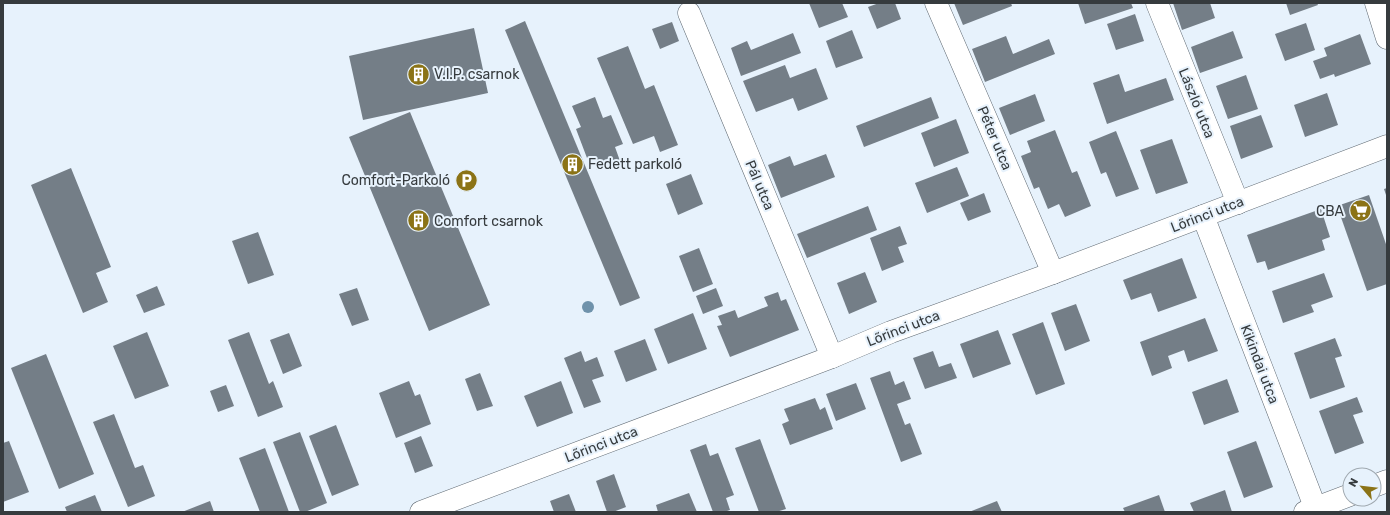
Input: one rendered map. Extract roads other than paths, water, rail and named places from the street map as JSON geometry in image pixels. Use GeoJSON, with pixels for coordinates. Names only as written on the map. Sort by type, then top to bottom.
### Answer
{"type":"FeatureCollection","features":[{"type":"Feature","properties":{"kind":"street","name":"Péter utca"},"geometry":{"type":"LineString","coordinates":[[936,3],[1053,273]]}},
{"type":"Feature","properties":{"kind":"street","name":"László utca"},"geometry":{"type":"LineString","coordinates":[[1158,3],[1238,203]]}},
{"type":"Feature","properties":{"kind":"street"},"geometry":{"type":"LineString","coordinates":[[1376,3],[1387,38]]}},
{"type":"Feature","properties":{"kind":"street","name":"Pál utca"},"geometry":{"type":"LineString","coordinates":[[689,13],[832,357]]}},
{"type":"Feature","properties":{"kind":"street","name":"Lőrinci utca"},"geometry":{"type":"LineString","coordinates":[[421,512],[832,357],[891,332],[1053,273],[1387,146]]}},
{"type":"Feature","properties":{"kind":"street","name":"Kikindai utca"},"geometry":{"type":"LineString","coordinates":[[1203,216],[1312,511]]}},
{"type":"Feature","properties":{"kind":"street"},"geometry":{"type":"LineString","coordinates":[[1312,511],[1342,498]]}},
{"type":"Feature","properties":{"kind":"place","name":"V.I.P. csarnok"},"geometry":{"type":"Point","coordinates":[419,74]}},
{"type":"Feature","properties":{"kind":"place","name":"Fedett parkoló"},"geometry":{"type":"Point","coordinates":[573,164]}},
{"type":"Feature","properties":{"kind":"place","name":"Comfort-Parkoló"},"geometry":{"type":"Point","coordinates":[466,180]}},
{"type":"Feature","properties":{"kind":"place","name":"CBA"},"geometry":{"type":"Point","coordinates":[1360,211]}},
{"type":"Feature","properties":{"kind":"place","name":"Comfort csarnok"},"geometry":{"type":"Point","coordinates":[419,221]}}]}
